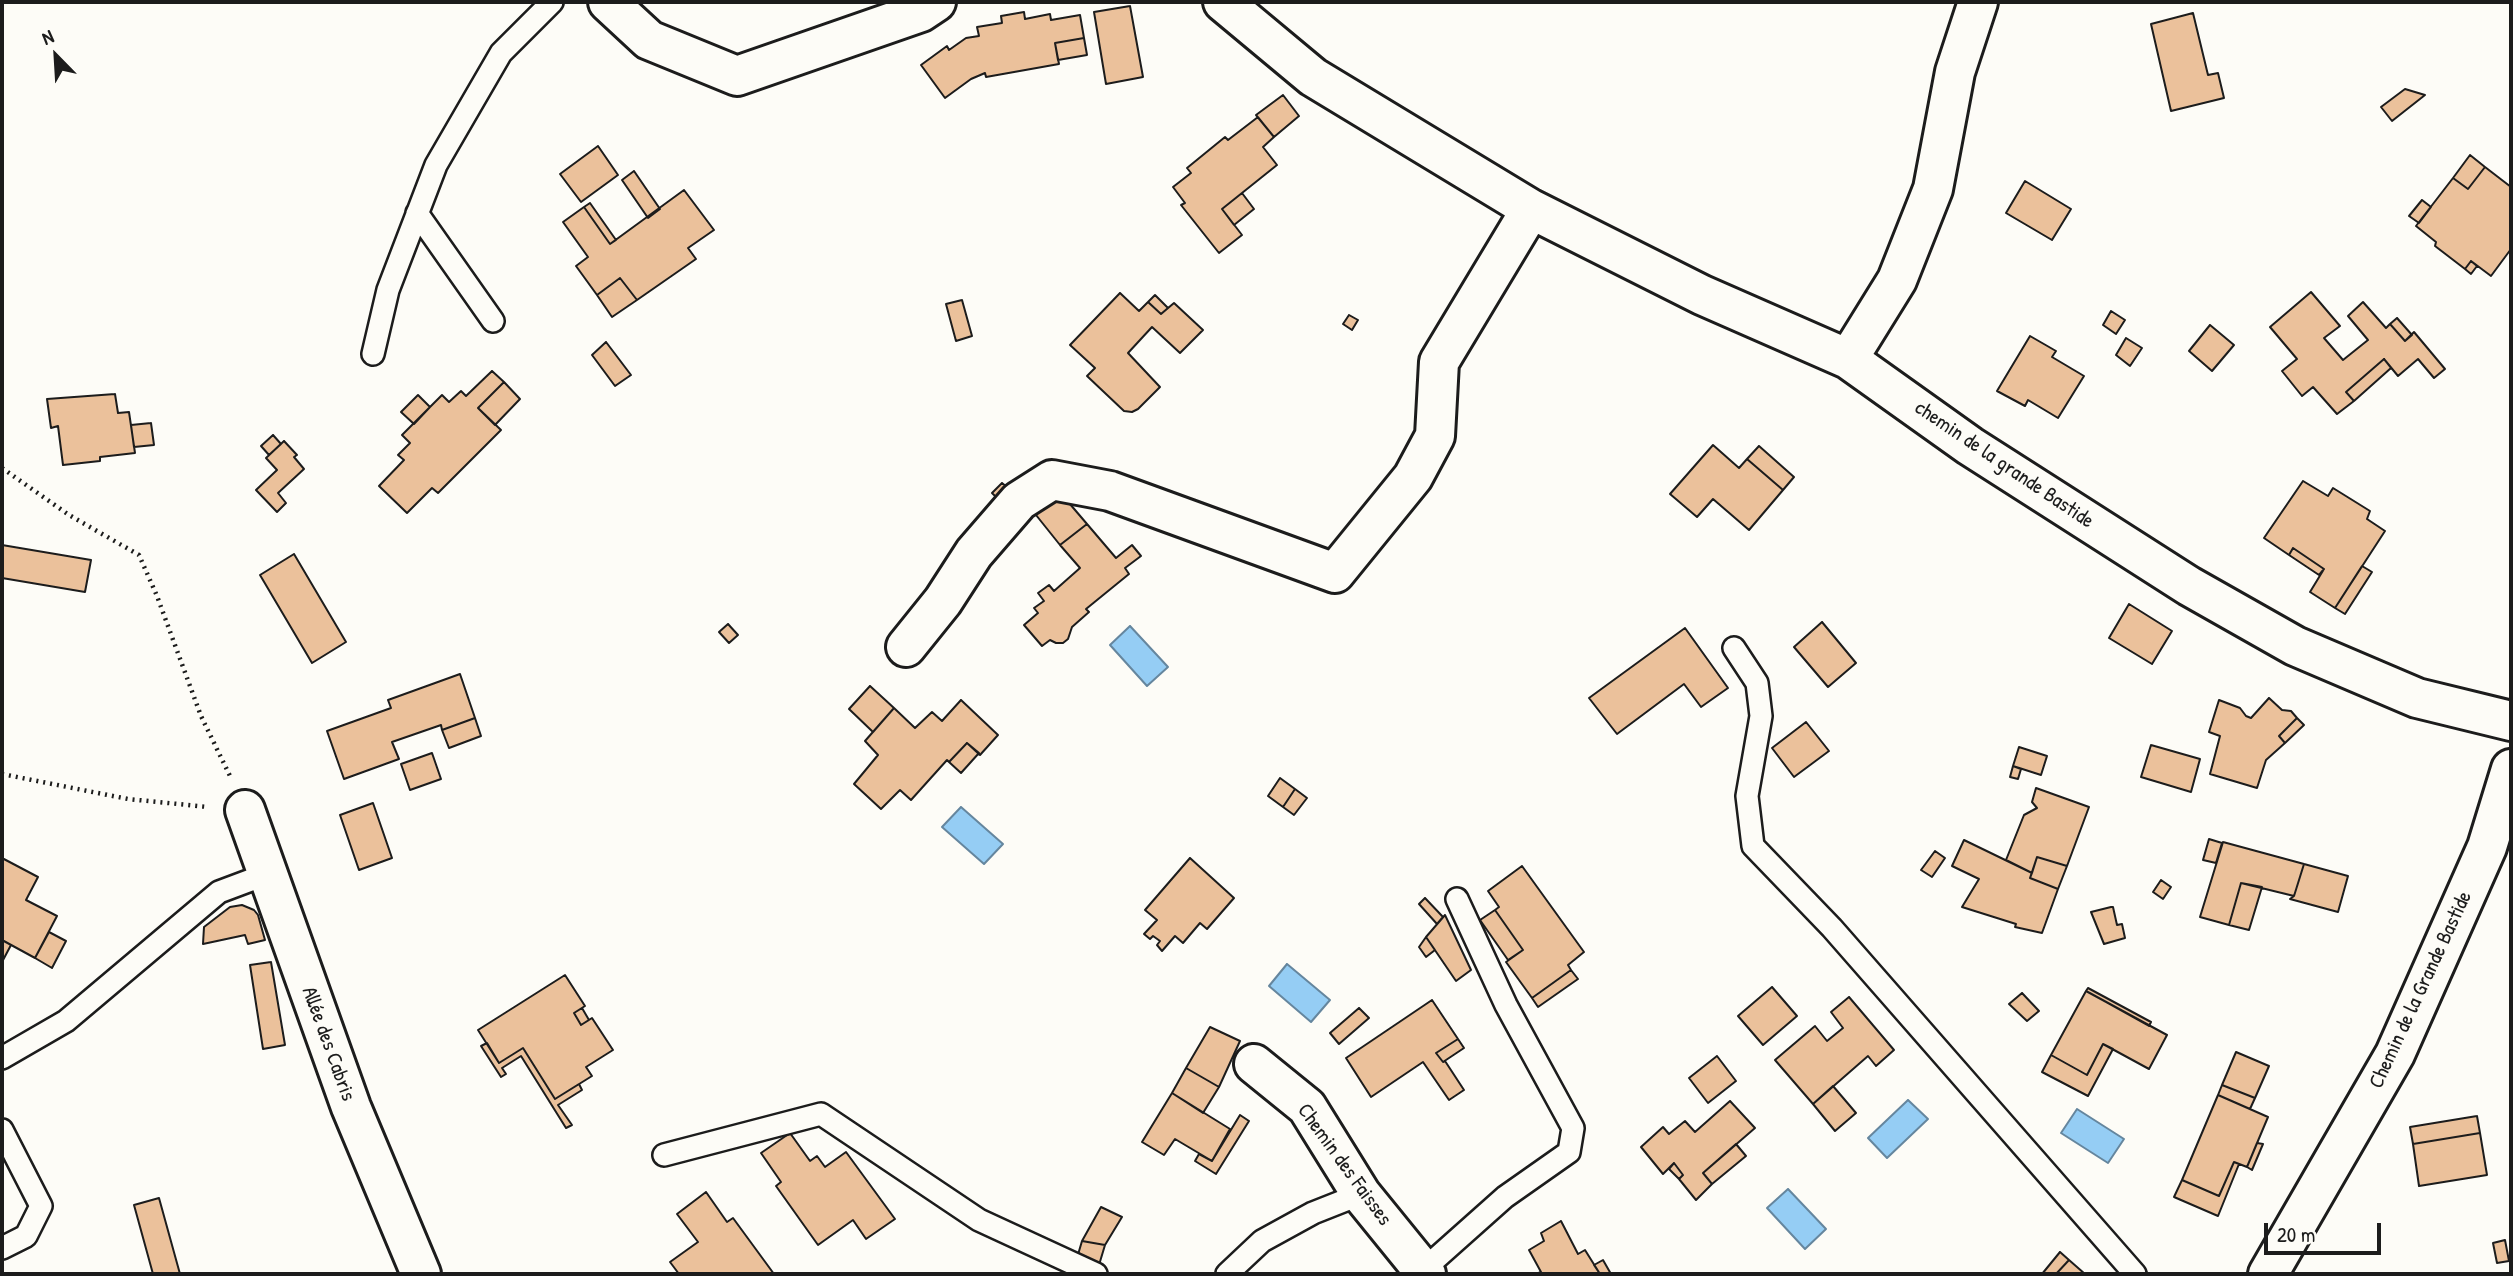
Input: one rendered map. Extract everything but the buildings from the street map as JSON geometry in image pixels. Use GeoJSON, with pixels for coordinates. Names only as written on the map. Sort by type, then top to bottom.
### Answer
{"type":"FeatureCollection","features":[{"type":"Feature","properties":{"kind":"street"},"geometry":{"type":"LineString","coordinates":[[608,2],[649,40],[737,76],[921,12],[936,2]]}},
{"type":"Feature","properties":{"kind":"street","name":"chemin de la grande Bastide"},"geometry":{"type":"LineString","coordinates":[[1223,2],[1313,77],[1531,209],[1702,296],[1848,359],[2004,468],[2189,586],[2295,646],[2417,698],[2511,721]]}},
{"type":"Feature","properties":{"kind":"street"},"geometry":{"type":"LineString","coordinates":[[1848,359],[1897,280],[1933,189],[1955,72],[1978,2]]}},
{"type":"Feature","properties":{"kind":"street"},"geometry":{"type":"LineString","coordinates":[[906,647],[943,601],[974,553],[1019,500],[1052,480],[1110,491],[1335,573],[1413,477],[1435,436],[1439,362],[1531,209]]}},
{"type":"Feature","properties":{"kind":"street","name":"Chemin de la Grande Bastide"},"geometry":{"type":"LineString","coordinates":[[2268,1274],[2395,1054],[2487,848],[2511,769]]}},
{"type":"Feature","properties":{"kind":"street","name":"Allée des Cabris"},"geometry":{"type":"LineString","coordinates":[[246,810],[351,1107],[421,1274]]}},
{"type":"Feature","properties":{"kind":"street","name":"Chemin des Faisses"},"geometry":{"type":"LineString","coordinates":[[1254,1065],[1307,1107],[1361,1194],[1425,1272]]}},
{"type":"Feature","properties":{"kind":"lane"},"geometry":{"type":"LineString","coordinates":[[373,354],[388,290],[436,165],[501,53],[552,2]]}},
{"type":"Feature","properties":{"kind":"lane"},"geometry":{"type":"LineString","coordinates":[[417,213],[493,321]]}},
{"type":"Feature","properties":{"kind":"lane"},"geometry":{"type":"LineString","coordinates":[[1734,648],[1757,684],[1761,716],[1747,796],[1753,846],[1832,928],[2135,1274]]}},
{"type":"Feature","properties":{"kind":"lane"},"geometry":{"type":"LineString","coordinates":[[2,1058],[66,1021],[219,892],[267,874]]}},
{"type":"Feature","properties":{"kind":"lane"},"geometry":{"type":"LineString","coordinates":[[1425,1272],[1505,1197],[1569,1152],[1573,1128],[1506,1006],[1457,899]]}},
{"type":"Feature","properties":{"kind":"lane"},"geometry":{"type":"LineString","coordinates":[[664,1155],[821,1114],[979,1220],[1096,1274]]}},
{"type":"Feature","properties":{"kind":"lane"},"geometry":{"type":"LineString","coordinates":[[2,1130],[41,1206],[26,1236],[2,1248]]}},
{"type":"Feature","properties":{"kind":"lane"},"geometry":{"type":"LineString","coordinates":[[1227,1274],[1262,1241],[1313,1213],[1361,1194]]}},
{"type":"Feature","properties":{"kind":"path"},"geometry":{"type":"LineString","coordinates":[[2,468],[69,515],[139,555],[158,596],[201,716],[246,810]]}},
{"type":"Feature","properties":{"kind":"path"},"geometry":{"type":"LineString","coordinates":[[2,774],[128,799],[246,810]]}},
{"type":"Feature","properties":{"kind":"water"},"geometry":{"type":"Polygon","coordinates":[[[1130,626],[1168,667],[1147,686],[1110,645],[1130,626]]]}},
{"type":"Feature","properties":{"kind":"water"},"geometry":{"type":"Polygon","coordinates":[[[961,807],[1003,844],[984,864],[942,827],[961,807]]]}},
{"type":"Feature","properties":{"kind":"water"},"geometry":{"type":"Polygon","coordinates":[[[1287,964],[1330,1000],[1311,1022],[1269,986],[1287,964]]]}},
{"type":"Feature","properties":{"kind":"water"},"geometry":{"type":"Polygon","coordinates":[[[1908,1100],[1928,1119],[1887,1158],[1868,1138],[1908,1100]]]}},
{"type":"Feature","properties":{"kind":"water"},"geometry":{"type":"Polygon","coordinates":[[[2077,1109],[2124,1139],[2108,1163],[2061,1133],[2077,1109]]]}},
{"type":"Feature","properties":{"kind":"water"},"geometry":{"type":"Polygon","coordinates":[[[1788,1189],[1826,1229],[1805,1249],[1767,1208],[1788,1189]]]}}]}
